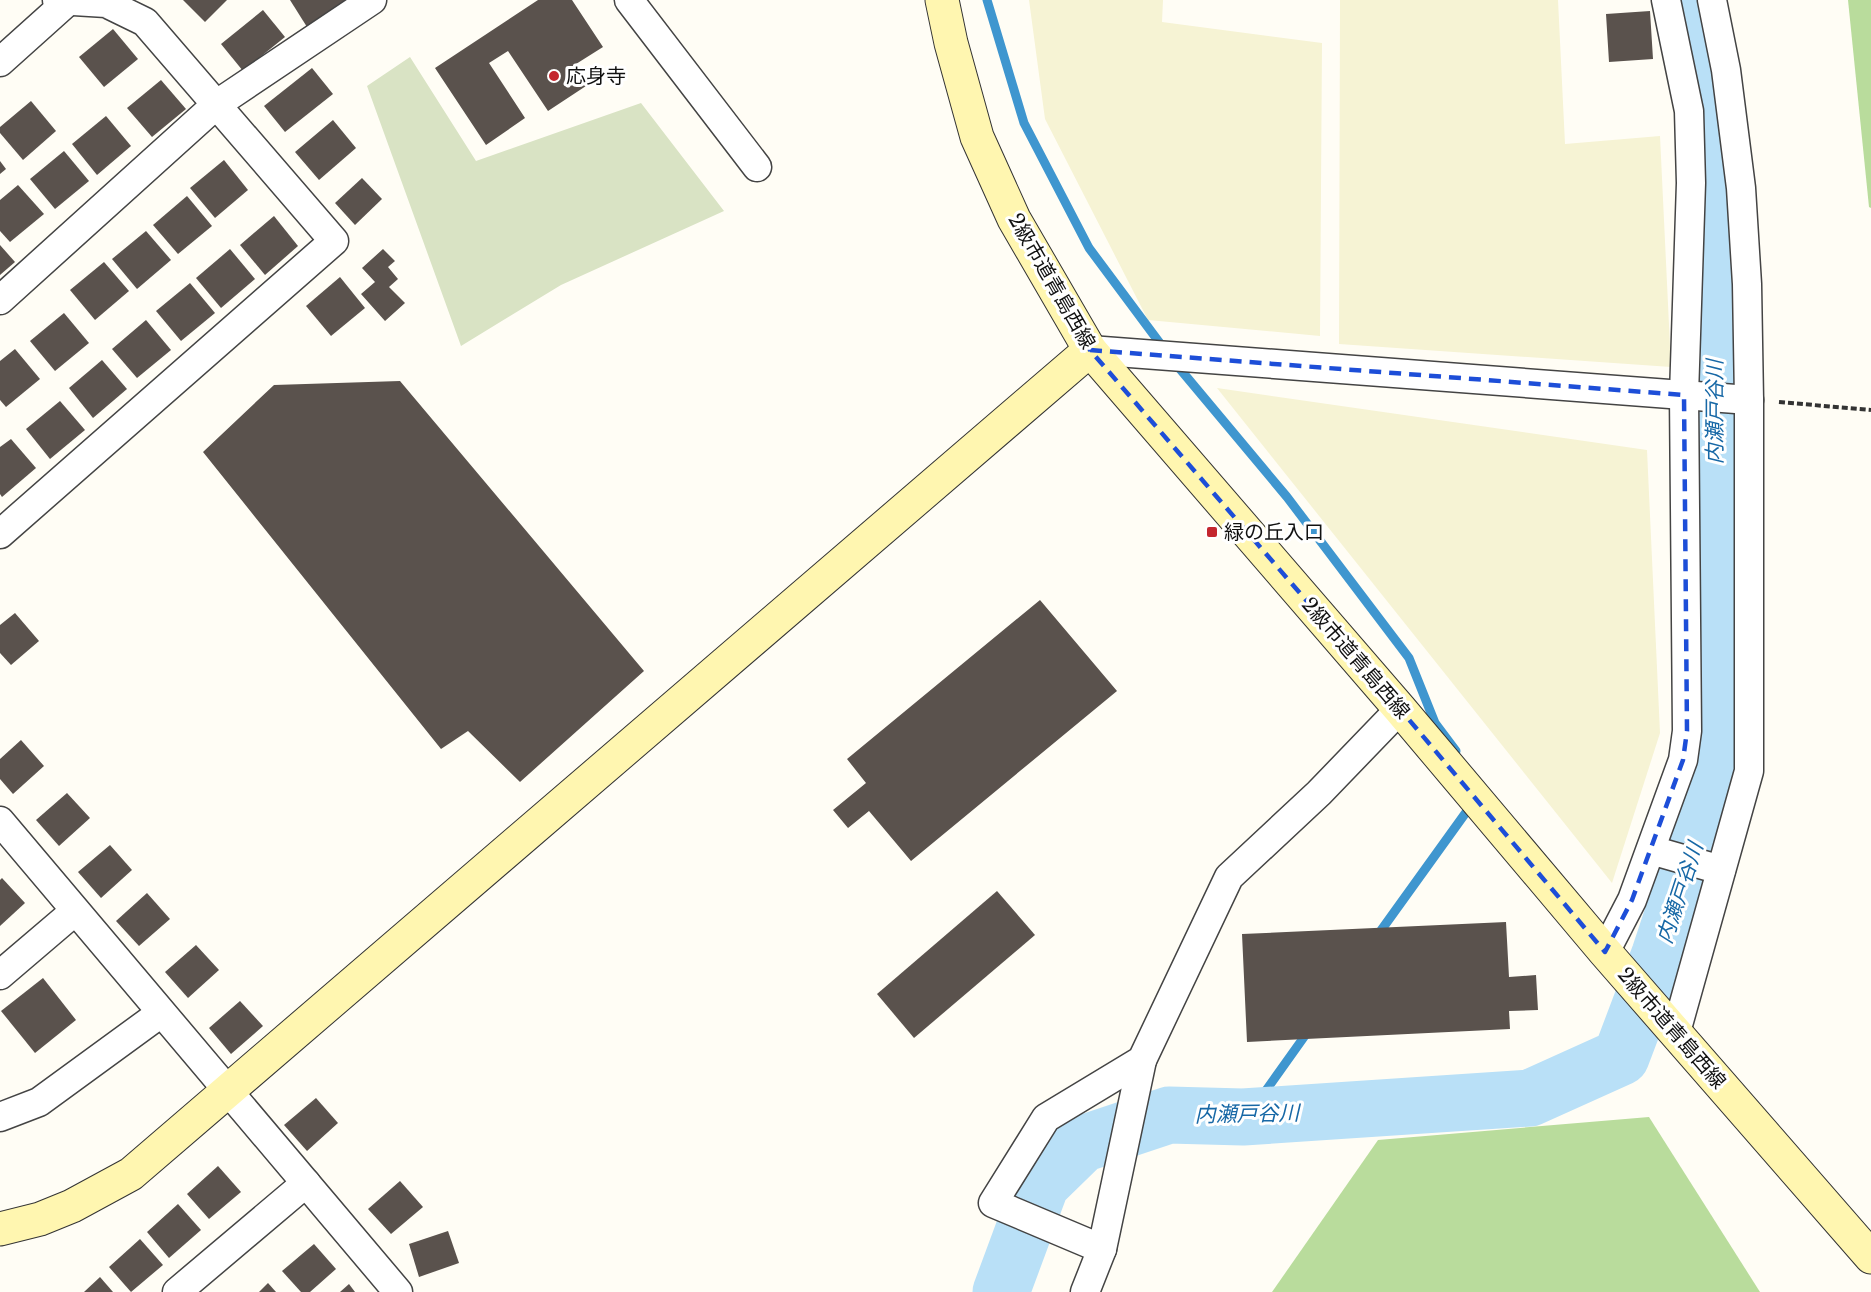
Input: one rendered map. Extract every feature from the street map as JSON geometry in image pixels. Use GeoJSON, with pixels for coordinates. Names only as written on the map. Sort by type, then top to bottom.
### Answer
{"type":"FeatureCollection","features":[{"type":"Feature","properties":{"kind":"street"},"geometry":{"type":"LineString","coordinates":[[2,529],[333,241],[145,22],[106,3],[57,0]]}},
{"type":"Feature","properties":{"kind":"street"},"geometry":{"type":"LineString","coordinates":[[0,300],[217,104],[372,0]]}},
{"type":"Feature","properties":{"kind":"street"},"geometry":{"type":"LineString","coordinates":[[629,0],[757,167]]}},
{"type":"Feature","properties":{"kind":"street","name":"2級市道青島西線"},"geometry":{"type":"LineString","coordinates":[[942,0],[951,44],[977,137],[1014,219],[1090,350],[1400,709],[1605,952],[1871,1257]]}},
{"type":"Feature","properties":{"kind":"street"},"geometry":{"type":"LineString","coordinates":[[1605,952],[1632,900],[1651,850],[1683,760],[1687,731],[1684,395],[1691,183],[1689,111],[1666,0]]}},
{"type":"Feature","properties":{"kind":"street"},"geometry":{"type":"LineString","coordinates":[[1676,1032],[1749,771],[1747,284],[1741,188],[1726,70],[1712,0]]}},
{"type":"Feature","properties":{"kind":"street"},"geometry":{"type":"LineString","coordinates":[[0,63],[68,1]]}},
{"type":"Feature","properties":{"kind":"street"},"geometry":{"type":"LineString","coordinates":[[0,1229],[40,1219],[62,1210],[131,1174],[1090,350],[1749,400]]}},
{"type":"Feature","properties":{"kind":"street"},"geometry":{"type":"LineString","coordinates":[[1085,1292],[1102,1249],[1142,1060],[1229,877],[1319,793],[1400,709]]}},
{"type":"Feature","properties":{"kind":"street"},"geometry":{"type":"LineString","coordinates":[[0,821],[399,1292]]}},
{"type":"Feature","properties":{"kind":"street"},"geometry":{"type":"LineString","coordinates":[[1651,850],[1721,870]]}},
{"type":"Feature","properties":{"kind":"street"},"geometry":{"type":"LineString","coordinates":[[0,975],[75,911]]}},
{"type":"Feature","properties":{"kind":"street"},"geometry":{"type":"LineString","coordinates":[[0,1117],[39,1102],[161,1012]]}},
{"type":"Feature","properties":{"kind":"street"},"geometry":{"type":"LineString","coordinates":[[1102,1249],[993,1203],[1046,1118],[1142,1060]]}},
{"type":"Feature","properties":{"kind":"street"},"geometry":{"type":"LineString","coordinates":[[177,1292],[306,1183]]}},
{"type":"Feature","properties":{"kind":"path"},"geometry":{"type":"LineString","coordinates":[[1749,400],[1871,410]]}},
{"type":"Feature","properties":{"kind":"highlighted area"},"geometry":{"type":"Polygon","coordinates":[[[1090,350],[1684,395],[1687,731],[1683,760],[1632,900],[1605,952],[1400,709],[1090,350]]]}},
{"type":"Feature","properties":{"kind":"shaded area"},"geometry":{"type":"Polygon","coordinates":[[[1029,0],[1163,0],[1162,22],[1322,43],[1320,336],[1148,320],[1045,119],[1029,0]]]}},
{"type":"Feature","properties":{"kind":"shaded area"},"geometry":{"type":"Polygon","coordinates":[[[1340,0],[1558,0],[1565,144],[1660,136],[1671,367],[1339,344],[1340,0]]]}},
{"type":"Feature","properties":{"kind":"shaded area"},"geometry":{"type":"Polygon","coordinates":[[[1217,388],[1647,450],[1660,733],[1612,883],[1217,388]]]}},
{"type":"Feature","properties":{"kind":"green space"},"geometry":{"type":"Polygon","coordinates":[[[1848,0],[1871,0],[1871,208],[1869,207],[1848,0]]]}},
{"type":"Feature","properties":{"kind":"green space"},"geometry":{"type":"Polygon","coordinates":[[[410,57],[476,161],[641,103],[724,211],[561,285],[461,346],[367,86],[410,57]]]}},
{"type":"Feature","properties":{"kind":"green space"},"geometry":{"type":"Polygon","coordinates":[[[1649,1117],[1760,1292],[1272,1292],[1378,1140],[1649,1117]]]}},
{"type":"Feature","properties":{"kind":"building"},"geometry":{"type":"Polygon","coordinates":[[[183,0],[227,0],[205,22],[183,0]]]}},
{"type":"Feature","properties":{"kind":"building"},"geometry":{"type":"Polygon","coordinates":[[[290,0],[351,0],[307,27],[290,0]]]}},
{"type":"Feature","properties":{"kind":"building","name":"応身寺"},"geometry":{"type":"Polygon","coordinates":[[[538,0],[572,0],[603,47],[576,64],[589,84],[548,111],[508,51],[489,63],[525,118],[486,145],[435,68],[538,0]]]}},
{"type":"Feature","properties":{"kind":"building"},"geometry":{"type":"Polygon","coordinates":[[[263,10],[285,37],[243,71],[221,44],[263,10]]]}},
{"type":"Feature","properties":{"kind":"building"},"geometry":{"type":"Polygon","coordinates":[[[1650,11],[1653,59],[1609,62],[1606,14],[1650,11]]]}},
{"type":"Feature","properties":{"kind":"building"},"geometry":{"type":"Polygon","coordinates":[[[113,29],[138,59],[104,87],[79,57],[113,29]]]}},
{"type":"Feature","properties":{"kind":"building"},"geometry":{"type":"Polygon","coordinates":[[[312,68],[333,94],[285,132],[264,106],[312,68]]]}},
{"type":"Feature","properties":{"kind":"building"},"geometry":{"type":"Polygon","coordinates":[[[161,80],[186,109],[152,137],[127,108],[161,80]]]}},
{"type":"Feature","properties":{"kind":"building"},"geometry":{"type":"Polygon","coordinates":[[[31,101],[56,131],[23,160],[0,133],[0,127],[31,101]]]}},
{"type":"Feature","properties":{"kind":"building"},"geometry":{"type":"Polygon","coordinates":[[[106,116],[131,146],[97,175],[72,144],[106,116]]]}},
{"type":"Feature","properties":{"kind":"building"},"geometry":{"type":"Polygon","coordinates":[[[333,120],[356,148],[319,180],[295,152],[333,120]]]}},
{"type":"Feature","properties":{"kind":"building"},"geometry":{"type":"Polygon","coordinates":[[[64,151],[89,181],[55,209],[30,179],[64,151]]]}},
{"type":"Feature","properties":{"kind":"building"},"geometry":{"type":"Polygon","coordinates":[[[224,160],[248,190],[215,218],[190,188],[224,160]]]}},
{"type":"Feature","properties":{"kind":"building"},"geometry":{"type":"Polygon","coordinates":[[[0,161],[6,169],[0,174],[0,161]]]}},
{"type":"Feature","properties":{"kind":"building"},"geometry":{"type":"Polygon","coordinates":[[[362,178],[382,199],[355,225],[335,203],[362,178]]]}},
{"type":"Feature","properties":{"kind":"building"},"geometry":{"type":"Polygon","coordinates":[[[18,185],[44,214],[10,242],[0,231],[0,200],[18,185]]]}},
{"type":"Feature","properties":{"kind":"building"},"geometry":{"type":"Polygon","coordinates":[[[187,196],[212,226],[178,254],[153,225],[187,196]]]}},
{"type":"Feature","properties":{"kind":"building"},"geometry":{"type":"Polygon","coordinates":[[[274,216],[298,246],[265,275],[240,245],[274,216]]]}},
{"type":"Feature","properties":{"kind":"building"},"geometry":{"type":"Polygon","coordinates":[[[146,231],[171,260],[137,289],[112,259],[146,231]]]}},
{"type":"Feature","properties":{"kind":"building"},"geometry":{"type":"Polygon","coordinates":[[[0,245],[15,262],[0,275],[0,245]]]}},
{"type":"Feature","properties":{"kind":"building"},"geometry":{"type":"Polygon","coordinates":[[[230,249],[255,279],[221,308],[196,278],[230,249]]]}},
{"type":"Feature","properties":{"kind":"building"},"geometry":{"type":"Polygon","coordinates":[[[383,249],[395,261],[388,267],[398,279],[389,287],[405,303],[385,321],[361,294],[375,282],[362,268],[383,249]]]}},
{"type":"Feature","properties":{"kind":"building"},"geometry":{"type":"Polygon","coordinates":[[[104,262],[129,291],[95,320],[70,290],[104,262]]]}},
{"type":"Feature","properties":{"kind":"building"},"geometry":{"type":"Polygon","coordinates":[[[340,277],[365,308],[331,336],[306,306],[340,277]]]}},
{"type":"Feature","properties":{"kind":"building"},"geometry":{"type":"Polygon","coordinates":[[[190,283],[215,313],[181,341],[156,311],[190,283]]]}},
{"type":"Feature","properties":{"kind":"building"},"geometry":{"type":"Polygon","coordinates":[[[64,313],[89,343],[55,371],[30,341],[64,313]]]}},
{"type":"Feature","properties":{"kind":"building"},"geometry":{"type":"Polygon","coordinates":[[[146,320],[171,350],[137,378],[112,349],[146,320]]]}},
{"type":"Feature","properties":{"kind":"building"},"geometry":{"type":"Polygon","coordinates":[[[15,349],[40,379],[6,407],[0,400],[0,361],[15,349]]]}},
{"type":"Feature","properties":{"kind":"building"},"geometry":{"type":"Polygon","coordinates":[[[102,360],[127,389],[93,418],[69,388],[102,360]]]}},
{"type":"Feature","properties":{"kind":"building"},"geometry":{"type":"Polygon","coordinates":[[[400,381],[644,671],[520,782],[468,731],[441,749],[203,452],[274,385],[400,381]]]}},
{"type":"Feature","properties":{"kind":"building"},"geometry":{"type":"Polygon","coordinates":[[[60,401],[85,430],[50,459],[26,429],[60,401]]]}},
{"type":"Feature","properties":{"kind":"building"},"geometry":{"type":"Polygon","coordinates":[[[11,439],[36,468],[2,497],[0,494],[0,447],[11,439]]]}},
{"type":"Feature","properties":{"kind":"building"},"geometry":{"type":"Polygon","coordinates":[[[1040,600],[1117,691],[911,861],[869,811],[848,828],[833,810],[866,783],[847,759],[1040,600]]]}},
{"type":"Feature","properties":{"kind":"building"},"geometry":{"type":"Polygon","coordinates":[[[15,613],[39,641],[11,665],[0,653],[0,625],[15,613]]]}},
{"type":"Feature","properties":{"kind":"building"},"geometry":{"type":"Polygon","coordinates":[[[21,740],[44,766],[13,794],[0,779],[0,759],[21,740]]]}},
{"type":"Feature","properties":{"kind":"building"},"geometry":{"type":"Polygon","coordinates":[[[67,793],[90,818],[59,846],[36,820],[67,793]]]}},
{"type":"Feature","properties":{"kind":"building"},"geometry":{"type":"Polygon","coordinates":[[[110,845],[132,870],[101,898],[78,872],[110,845]]]}},
{"type":"Feature","properties":{"kind":"building"},"geometry":{"type":"Polygon","coordinates":[[[2,878],[25,903],[0,926],[0,880],[2,878]]]}},
{"type":"Feature","properties":{"kind":"building"},"geometry":{"type":"Polygon","coordinates":[[[997,891],[1035,935],[914,1038],[877,994],[997,891]]]}},
{"type":"Feature","properties":{"kind":"building"},"geometry":{"type":"Polygon","coordinates":[[[147,893],[170,919],[139,946],[116,921],[147,893]]]}},
{"type":"Feature","properties":{"kind":"building"},"geometry":{"type":"Polygon","coordinates":[[[1506,922],[1509,977],[1536,975],[1538,1010],[1509,1011],[1510,1029],[1247,1042],[1242,934],[1506,922]]]}},
{"type":"Feature","properties":{"kind":"building"},"geometry":{"type":"Polygon","coordinates":[[[196,945],[219,970],[188,998],[165,972],[196,945]]]}},
{"type":"Feature","properties":{"kind":"building"},"geometry":{"type":"Polygon","coordinates":[[[43,978],[76,1020],[35,1053],[1,1011],[43,978]]]}},
{"type":"Feature","properties":{"kind":"building"},"geometry":{"type":"Polygon","coordinates":[[[240,1001],[263,1026],[231,1054],[209,1028],[240,1001]]]}},
{"type":"Feature","properties":{"kind":"building"},"geometry":{"type":"Polygon","coordinates":[[[316,1098],[338,1123],[307,1151],[284,1125],[316,1098]]]}},
{"type":"Feature","properties":{"kind":"building"},"geometry":{"type":"Polygon","coordinates":[[[218,1166],[241,1192],[209,1219],[187,1194],[218,1166]]]}},
{"type":"Feature","properties":{"kind":"building"},"geometry":{"type":"Polygon","coordinates":[[[400,1181],[423,1207],[391,1234],[368,1209],[400,1181]]]}},
{"type":"Feature","properties":{"kind":"building"},"geometry":{"type":"Polygon","coordinates":[[[178,1204],[201,1230],[169,1258],[147,1232],[178,1204]]]}},
{"type":"Feature","properties":{"kind":"building"},"geometry":{"type":"Polygon","coordinates":[[[448,1231],[459,1263],[419,1277],[409,1244],[448,1231]]]}},
{"type":"Feature","properties":{"kind":"building"},"geometry":{"type":"Polygon","coordinates":[[[140,1239],[163,1265],[131,1292],[109,1267],[140,1239]]]}},
{"type":"Feature","properties":{"kind":"building"},"geometry":{"type":"Polygon","coordinates":[[[314,1244],[336,1269],[310,1292],[301,1292],[282,1271],[314,1244]]]}},
{"type":"Feature","properties":{"kind":"building"},"geometry":{"type":"Polygon","coordinates":[[[100,1277],[113,1292],[84,1292],[100,1277]]]}},
{"type":"Feature","properties":{"kind":"building"},"geometry":{"type":"Polygon","coordinates":[[[268,1283],[276,1292],[259,1292],[268,1283]]]}},
{"type":"Feature","properties":{"kind":"building"},"geometry":{"type":"Polygon","coordinates":[[[349,1284],[355,1292],[340,1292],[349,1284]]]}},
{"type":"Feature","properties":{"kind":"waterway"},"geometry":{"type":"LineString","coordinates":[[987,0],[1024,123],[1089,248],[1165,350]]}},
{"type":"Feature","properties":{"kind":"waterway","name":"内瀬戸谷川"},"geometry":{"type":"LineString","coordinates":[[1001,1292],[1041,1184],[1082,1144],[1169,1115],[1243,1117],[1530,1098],[1621,1057],[1660,954],[1714,791],[1715,106],[1693,0]]}},
{"type":"Feature","properties":{"kind":"waterway"},"geometry":{"type":"LineString","coordinates":[[1175,363],[1287,497],[1409,658],[1435,723],[1456,751]]}},
{"type":"Feature","properties":{"kind":"waterway"},"geometry":{"type":"LineString","coordinates":[[1377,936],[1472,804]]}},
{"type":"Feature","properties":{"kind":"waterway"},"geometry":{"type":"LineString","coordinates":[[1243,1117],[1257,1103],[1309,1030]]}},
{"type":"Feature","properties":{"kind":"place","name":"応身寺"},"geometry":{"type":"Point","coordinates":[554,76]}},
{"type":"Feature","properties":{"kind":"place","name":"緑の丘入口"},"geometry":{"type":"Point","coordinates":[1212,532]}}]}
